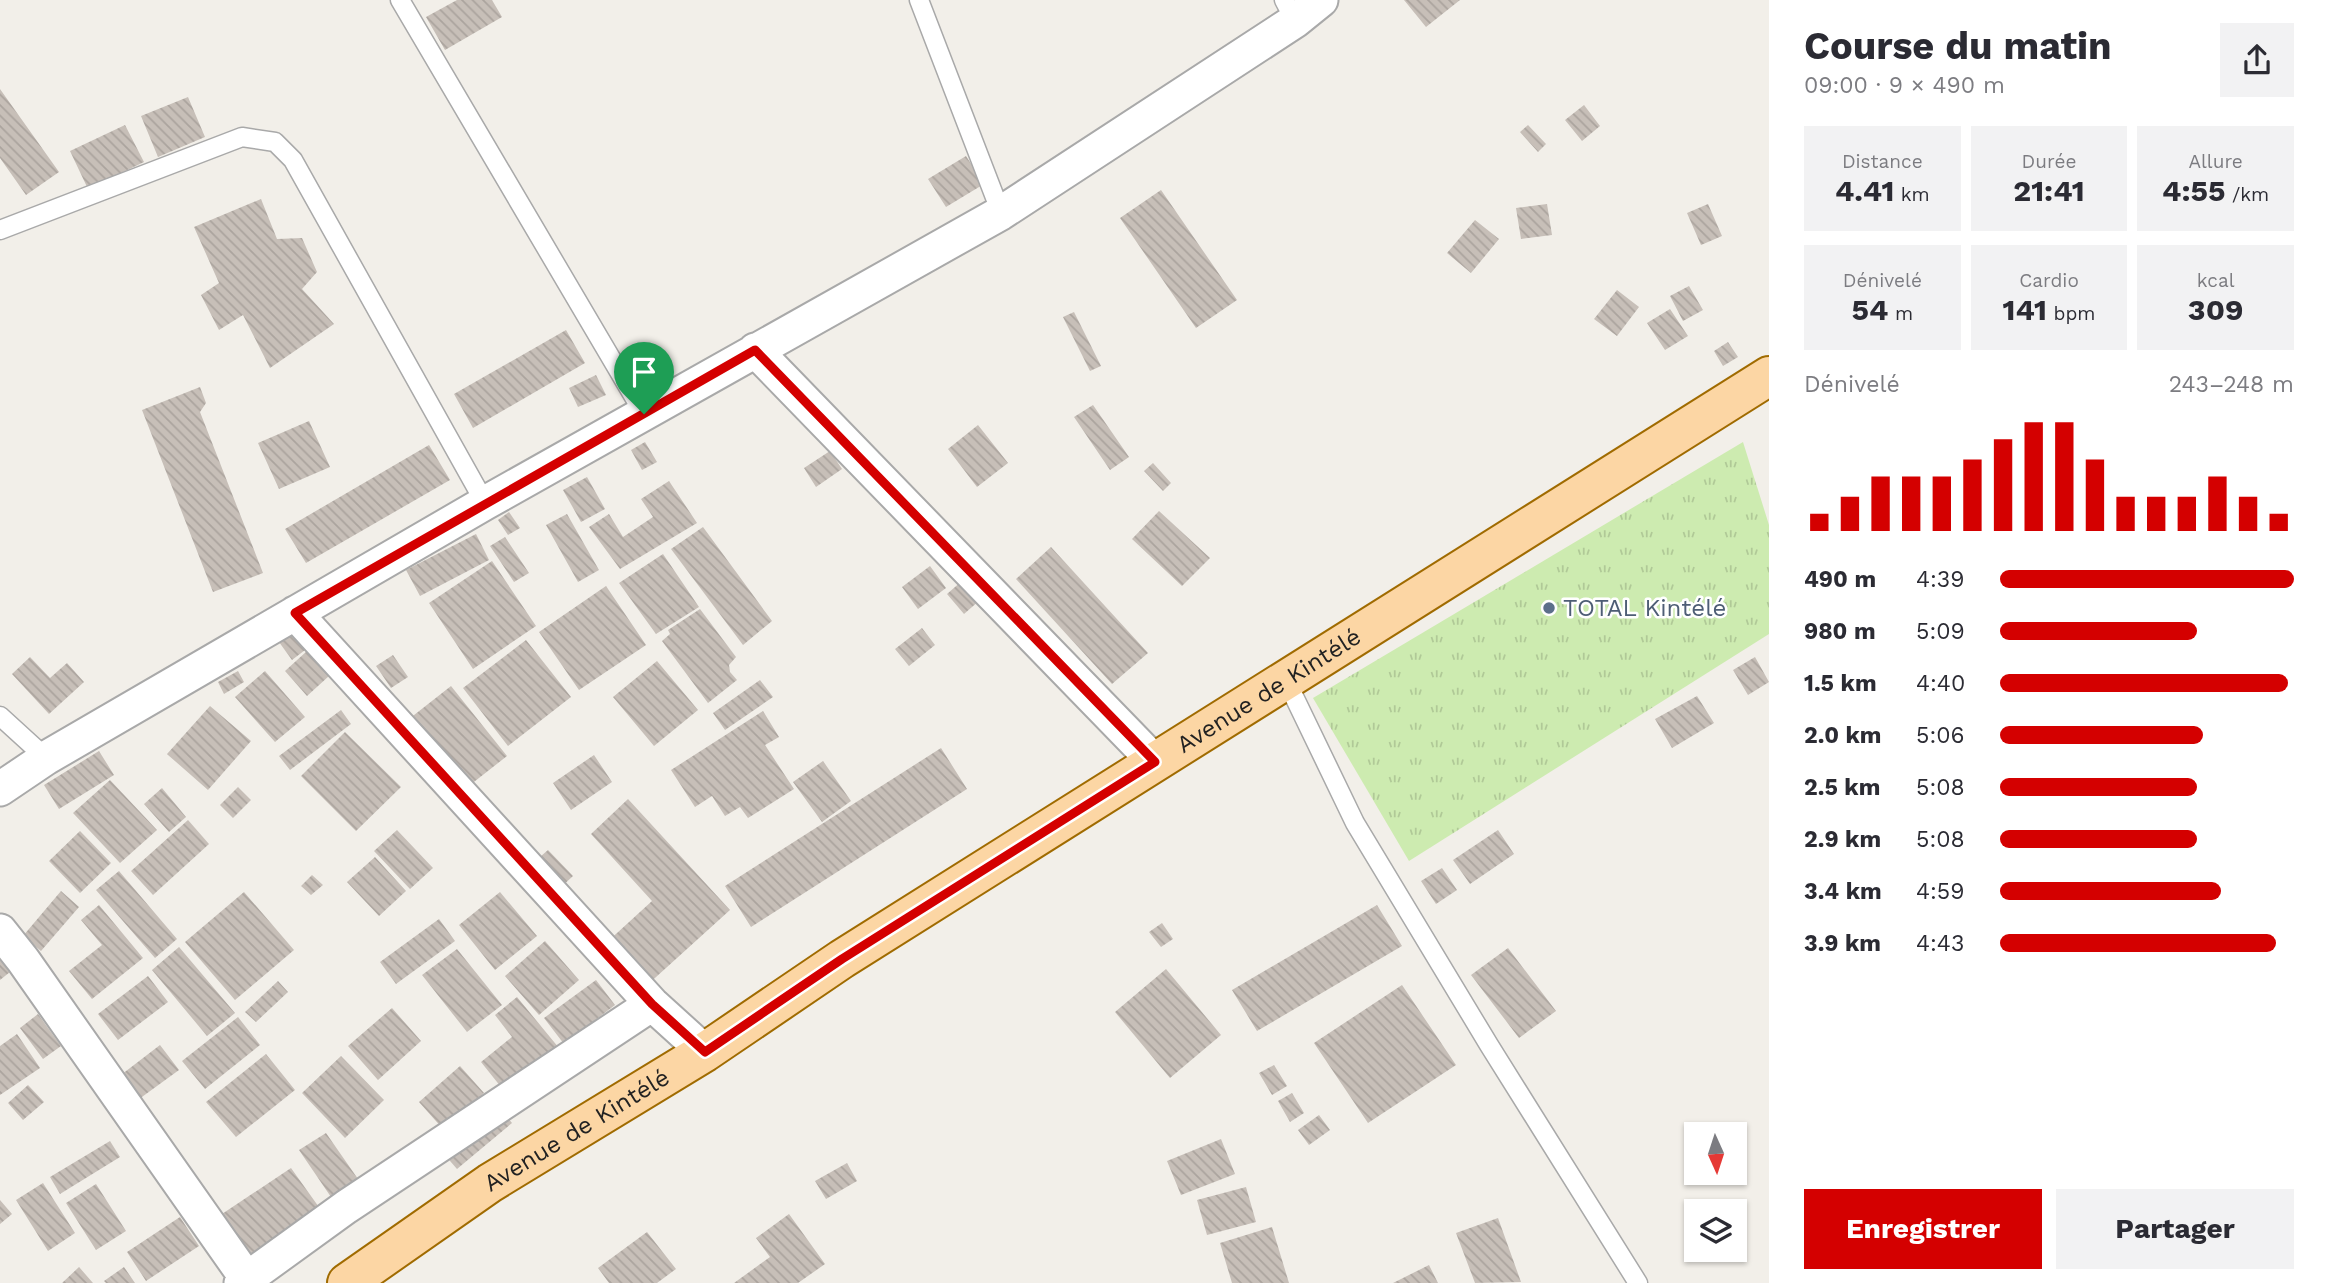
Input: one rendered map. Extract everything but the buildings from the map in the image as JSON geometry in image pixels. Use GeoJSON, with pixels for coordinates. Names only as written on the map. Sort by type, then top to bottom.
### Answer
{"type":"FeatureCollection","features":[{"type":"Feature","properties":{"kind":"main road","name":"Avenue de Kintélé"},"geometry":{"type":"LineString","coordinates":[[347,1283],[489,1183],[705,1052],[842,959],[1286,680],[1767,386]]}},
{"type":"Feature","properties":{"kind":"street"},"geometry":{"type":"LineString","coordinates":[[0,789],[46,758],[485,503],[1001,213],[1289,11],[1321,0]]}},
{"type":"Feature","properties":{"kind":"street"},"geometry":{"type":"LineString","coordinates":[[755,350],[1155,762]]}},
{"type":"Feature","properties":{"kind":"street"},"geometry":{"type":"LineString","coordinates":[[295,613],[652,1004],[705,1052]]}},
{"type":"Feature","properties":{"kind":"street"},"geometry":{"type":"LineString","coordinates":[[0,931],[23,960],[244,1281],[346,1206],[652,1004]]}},
{"type":"Feature","properties":{"kind":"lane"},"geometry":{"type":"LineString","coordinates":[[400,0],[644,414]]}},
{"type":"Feature","properties":{"kind":"lane"},"geometry":{"type":"LineString","coordinates":[[919,0],[1001,213]]}},
{"type":"Feature","properties":{"kind":"lane"},"geometry":{"type":"LineString","coordinates":[[0,230],[242,137],[275,142],[293,160],[485,503]]}},
{"type":"Feature","properties":{"kind":"lane"},"geometry":{"type":"LineString","coordinates":[[1286,680],[1355,823],[1489,1045],[1638,1283]]}},
{"type":"Feature","properties":{"kind":"lane"},"geometry":{"type":"LineString","coordinates":[[0,716],[46,758]]}},
{"type":"Feature","properties":{"kind":"green space"},"geometry":{"type":"Polygon","coordinates":[[[1743,442],[1769,525],[1769,634],[1409,861],[1313,698],[1743,442]]]}},
{"type":"Feature","properties":{"kind":"place","name":"TOTAL Kintélé"},"geometry":{"type":"Point","coordinates":[1549,608]}},
{"type":"Feature","properties":{"kind":"route"},"geometry":{"type":"LineString","coordinates":[[755,350],[1155,762],[842,959],[705,1052],[652,1004],[295,613],[644,414],[755,350]]}}]}
